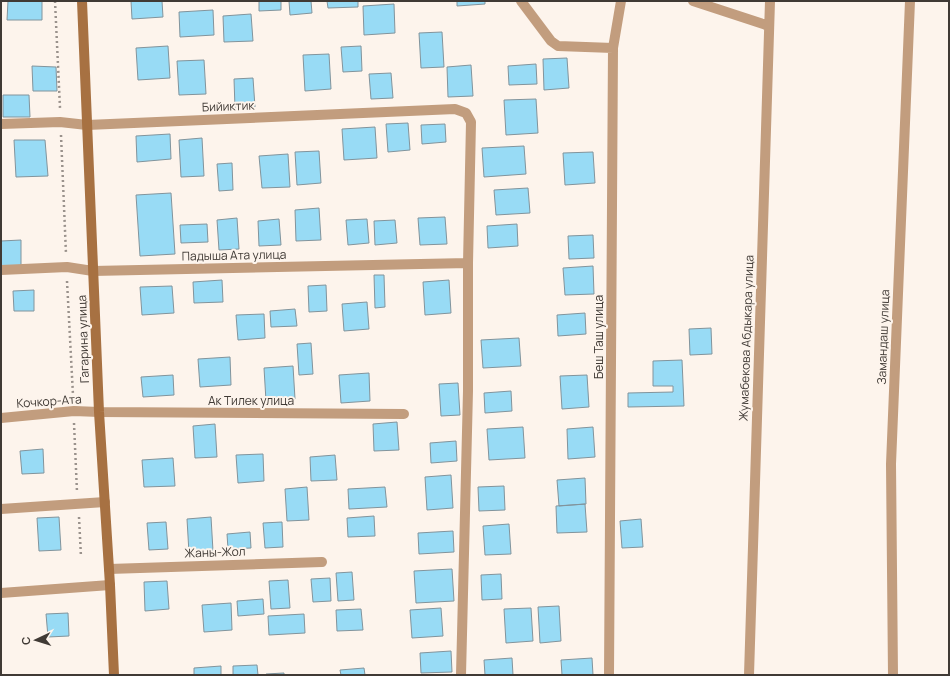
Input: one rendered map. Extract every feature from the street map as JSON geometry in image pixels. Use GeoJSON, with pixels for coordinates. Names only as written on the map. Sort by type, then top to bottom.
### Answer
{"type":"FeatureCollection","features":[{"type":"Feature","properties":{"kind":"main road","name":"Гагарина улица"},"geometry":{"type":"LineString","coordinates":[[82,1],[99,412],[114,675]]}},
{"type":"Feature","properties":{"kind":"street"},"geometry":{"type":"LineString","coordinates":[[521,1],[551,41],[558,46],[613,48]]}},
{"type":"Feature","properties":{"kind":"street","name":"Беш Таш улица"},"geometry":{"type":"LineString","coordinates":[[609,675],[613,48],[621,1]]}},
{"type":"Feature","properties":{"kind":"street"},"geometry":{"type":"LineString","coordinates":[[693,1],[769,26]]}},
{"type":"Feature","properties":{"kind":"street","name":"Жумабекова Абдыкара улица"},"geometry":{"type":"LineString","coordinates":[[749,675],[770,1]]}},
{"type":"Feature","properties":{"kind":"street","name":"Замандаш улица"},"geometry":{"type":"LineString","coordinates":[[893,675],[890,464],[910,1]]}},
{"type":"Feature","properties":{"kind":"street","name":"Бийиктик"},"geometry":{"type":"LineString","coordinates":[[1,124],[60,122],[87,125],[455,109],[466,113],[471,122],[468,263]]}},
{"type":"Feature","properties":{"kind":"street"},"geometry":{"type":"LineString","coordinates":[[461,675],[468,391],[468,263]]}},
{"type":"Feature","properties":{"kind":"street","name":"Падыша Ата улица"},"geometry":{"type":"LineString","coordinates":[[1,270],[67,267],[93,271],[468,263]]}},
{"type":"Feature","properties":{"kind":"street","name":"Кочкор-Ата"},"geometry":{"type":"LineString","coordinates":[[1,418],[74,411],[99,412]]}},
{"type":"Feature","properties":{"kind":"street","name":"Ак Тилек улица"},"geometry":{"type":"LineString","coordinates":[[99,412],[404,414]]}},
{"type":"Feature","properties":{"kind":"street"},"geometry":{"type":"LineString","coordinates":[[1,508],[105,502]]}},
{"type":"Feature","properties":{"kind":"street","name":"Жаны-Жол"},"geometry":{"type":"LineString","coordinates":[[109,569],[322,562]]}},
{"type":"Feature","properties":{"kind":"street"},"geometry":{"type":"LineString","coordinates":[[1,593],[110,585]]}},
{"type":"Feature","properties":{"kind":"path"},"geometry":{"type":"LineString","coordinates":[[55,1],[60,108]]}},
{"type":"Feature","properties":{"kind":"path"},"geometry":{"type":"LineString","coordinates":[[61,135],[66,256]]}},
{"type":"Feature","properties":{"kind":"path"},"geometry":{"type":"LineString","coordinates":[[67,281],[73,395]]}},
{"type":"Feature","properties":{"kind":"path"},"geometry":{"type":"LineString","coordinates":[[74,422],[78,495]]}},
{"type":"Feature","properties":{"kind":"path"},"geometry":{"type":"LineString","coordinates":[[78,516],[81,557]]}},
{"type":"Feature","properties":{"kind":"building"},"geometry":{"type":"Polygon","coordinates":[[[8,1],[42,1],[42,20],[7,20],[8,1]]]}},
{"type":"Feature","properties":{"kind":"building"},"geometry":{"type":"Polygon","coordinates":[[[131,1],[162,1],[163,17],[132,19],[131,1]]]}},
{"type":"Feature","properties":{"kind":"building"},"geometry":{"type":"Polygon","coordinates":[[[259,1],[281,1],[281,10],[259,11],[259,1]]]}},
{"type":"Feature","properties":{"kind":"building"},"geometry":{"type":"Polygon","coordinates":[[[289,1],[311,1],[312,13],[290,15],[289,1]]]}},
{"type":"Feature","properties":{"kind":"building"},"geometry":{"type":"Polygon","coordinates":[[[327,1],[358,1],[358,7],[328,8],[327,1]]]}},
{"type":"Feature","properties":{"kind":"building"},"geometry":{"type":"Polygon","coordinates":[[[457,1],[485,1],[485,4],[457,6],[457,1]]]}},
{"type":"Feature","properties":{"kind":"building"},"geometry":{"type":"Polygon","coordinates":[[[394,4],[395,33],[364,35],[363,6],[394,4]]]}},
{"type":"Feature","properties":{"kind":"building"},"geometry":{"type":"Polygon","coordinates":[[[213,10],[214,35],[180,37],[179,12],[213,10]]]}},
{"type":"Feature","properties":{"kind":"building"},"geometry":{"type":"Polygon","coordinates":[[[251,14],[253,41],[224,42],[223,16],[251,14]]]}},
{"type":"Feature","properties":{"kind":"building"},"geometry":{"type":"Polygon","coordinates":[[[442,32],[444,67],[421,68],[419,33],[442,32]]]}},
{"type":"Feature","properties":{"kind":"building"},"geometry":{"type":"Polygon","coordinates":[[[168,46],[170,78],[138,80],[136,48],[168,46]]]}},
{"type":"Feature","properties":{"kind":"building"},"geometry":{"type":"Polygon","coordinates":[[[361,46],[362,71],[343,72],[341,47],[361,46]]]}},
{"type":"Feature","properties":{"kind":"building"},"geometry":{"type":"Polygon","coordinates":[[[329,54],[331,89],[305,91],[303,55],[329,54]]]}},
{"type":"Feature","properties":{"kind":"building"},"geometry":{"type":"Polygon","coordinates":[[[567,58],[569,88],[544,90],[543,59],[567,58]]]}},
{"type":"Feature","properties":{"kind":"building"},"geometry":{"type":"Polygon","coordinates":[[[204,60],[206,94],[179,95],[177,61],[204,60]]]}},
{"type":"Feature","properties":{"kind":"building"},"geometry":{"type":"Polygon","coordinates":[[[536,64],[537,84],[509,85],[508,66],[536,64]]]}},
{"type":"Feature","properties":{"kind":"building"},"geometry":{"type":"Polygon","coordinates":[[[471,65],[473,96],[448,97],[447,67],[471,65]]]}},
{"type":"Feature","properties":{"kind":"building"},"geometry":{"type":"Polygon","coordinates":[[[32,66],[56,67],[57,91],[33,91],[32,66]]]}},
{"type":"Feature","properties":{"kind":"building"},"geometry":{"type":"Polygon","coordinates":[[[391,73],[393,98],[371,99],[369,74],[391,73]]]}},
{"type":"Feature","properties":{"kind":"building"},"geometry":{"type":"Polygon","coordinates":[[[253,78],[255,107],[235,108],[234,79],[253,78]]]}},
{"type":"Feature","properties":{"kind":"building"},"geometry":{"type":"Polygon","coordinates":[[[3,95],[29,95],[30,117],[3,117],[3,95]]]}},
{"type":"Feature","properties":{"kind":"building"},"geometry":{"type":"Polygon","coordinates":[[[536,99],[538,133],[506,135],[504,100],[536,99]]]}},
{"type":"Feature","properties":{"kind":"building"},"geometry":{"type":"Polygon","coordinates":[[[408,123],[410,150],[388,152],[386,124],[408,123]]]}},
{"type":"Feature","properties":{"kind":"building"},"geometry":{"type":"Polygon","coordinates":[[[445,124],[446,142],[422,144],[421,125],[445,124]]]}},
{"type":"Feature","properties":{"kind":"building"},"geometry":{"type":"Polygon","coordinates":[[[375,127],[377,158],[344,160],[342,129],[375,127]]]}},
{"type":"Feature","properties":{"kind":"building"},"geometry":{"type":"Polygon","coordinates":[[[170,134],[171,159],[137,162],[136,136],[170,134]]]}},
{"type":"Feature","properties":{"kind":"building"},"geometry":{"type":"Polygon","coordinates":[[[202,138],[204,176],[181,177],[179,140],[202,138]]]}},
{"type":"Feature","properties":{"kind":"building"},"geometry":{"type":"Polygon","coordinates":[[[14,140],[45,140],[48,176],[16,177],[14,140]]]}},
{"type":"Feature","properties":{"kind":"building"},"geometry":{"type":"Polygon","coordinates":[[[524,146],[526,174],[484,177],[482,148],[524,146]]]}},
{"type":"Feature","properties":{"kind":"building"},"geometry":{"type":"Polygon","coordinates":[[[319,151],[321,183],[297,185],[295,152],[319,151]]]}},
{"type":"Feature","properties":{"kind":"building"},"geometry":{"type":"Polygon","coordinates":[[[593,152],[595,183],[565,185],[563,153],[593,152]]]}},
{"type":"Feature","properties":{"kind":"building"},"geometry":{"type":"Polygon","coordinates":[[[288,154],[290,187],[262,188],[259,156],[288,154]]]}},
{"type":"Feature","properties":{"kind":"building"},"geometry":{"type":"Polygon","coordinates":[[[232,163],[233,190],[219,191],[217,164],[232,163]]]}},
{"type":"Feature","properties":{"kind":"building"},"geometry":{"type":"Polygon","coordinates":[[[528,188],[530,213],[496,215],[494,190],[528,188]]]}},
{"type":"Feature","properties":{"kind":"building"},"geometry":{"type":"Polygon","coordinates":[[[171,193],[175,254],[140,256],[136,195],[171,193]]]}},
{"type":"Feature","properties":{"kind":"building"},"geometry":{"type":"Polygon","coordinates":[[[319,208],[321,240],[296,241],[295,210],[319,208]]]}},
{"type":"Feature","properties":{"kind":"building"},"geometry":{"type":"Polygon","coordinates":[[[445,217],[447,244],[420,245],[418,218],[445,217]]]}},
{"type":"Feature","properties":{"kind":"building"},"geometry":{"type":"Polygon","coordinates":[[[237,218],[239,249],[219,250],[217,220],[237,218]]]}},
{"type":"Feature","properties":{"kind":"building"},"geometry":{"type":"Polygon","coordinates":[[[279,219],[281,245],[259,246],[258,221],[279,219]]]}},
{"type":"Feature","properties":{"kind":"building"},"geometry":{"type":"Polygon","coordinates":[[[367,219],[369,243],[348,245],[346,220],[367,219]]]}},
{"type":"Feature","properties":{"kind":"building"},"geometry":{"type":"Polygon","coordinates":[[[395,220],[397,243],[375,245],[374,221],[395,220]]]}},
{"type":"Feature","properties":{"kind":"building"},"geometry":{"type":"Polygon","coordinates":[[[207,224],[208,242],[181,243],[180,225],[207,224]]]}},
{"type":"Feature","properties":{"kind":"building"},"geometry":{"type":"Polygon","coordinates":[[[517,224],[518,246],[488,248],[487,226],[517,224]]]}},
{"type":"Feature","properties":{"kind":"building"},"geometry":{"type":"Polygon","coordinates":[[[593,235],[594,258],[569,259],[568,236],[593,235]]]}},
{"type":"Feature","properties":{"kind":"building"},"geometry":{"type":"Polygon","coordinates":[[[21,240],[21,266],[1,267],[1,241],[21,240]]]}},
{"type":"Feature","properties":{"kind":"building"},"geometry":{"type":"Polygon","coordinates":[[[593,266],[594,294],[565,295],[563,268],[593,266]]]}},
{"type":"Feature","properties":{"kind":"building"},"geometry":{"type":"Polygon","coordinates":[[[374,275],[384,275],[385,307],[375,308],[374,275]]]}},
{"type":"Feature","properties":{"kind":"building"},"geometry":{"type":"Polygon","coordinates":[[[222,280],[223,302],[194,303],[193,282],[222,280]]]}},
{"type":"Feature","properties":{"kind":"building"},"geometry":{"type":"Polygon","coordinates":[[[449,280],[451,313],[425,315],[423,282],[449,280]]]}},
{"type":"Feature","properties":{"kind":"building"},"geometry":{"type":"Polygon","coordinates":[[[326,285],[327,311],[309,312],[308,286],[326,285]]]}},
{"type":"Feature","properties":{"kind":"building"},"geometry":{"type":"Polygon","coordinates":[[[172,286],[174,313],[142,315],[140,287],[172,286]]]}},
{"type":"Feature","properties":{"kind":"building"},"geometry":{"type":"Polygon","coordinates":[[[34,290],[34,311],[14,311],[13,291],[34,290]]]}},
{"type":"Feature","properties":{"kind":"building"},"geometry":{"type":"Polygon","coordinates":[[[367,302],[369,329],[344,331],[342,304],[367,302]]]}},
{"type":"Feature","properties":{"kind":"building"},"geometry":{"type":"Polygon","coordinates":[[[295,309],[297,326],[271,327],[270,311],[295,309]]]}},
{"type":"Feature","properties":{"kind":"building"},"geometry":{"type":"Polygon","coordinates":[[[585,313],[586,334],[558,336],[557,315],[585,313]]]}},
{"type":"Feature","properties":{"kind":"building"},"geometry":{"type":"Polygon","coordinates":[[[264,314],[265,338],[238,340],[236,315],[264,314]]]}},
{"type":"Feature","properties":{"kind":"building"},"geometry":{"type":"Polygon","coordinates":[[[711,328],[712,354],[690,355],[689,329],[711,328]]]}},
{"type":"Feature","properties":{"kind":"building"},"geometry":{"type":"Polygon","coordinates":[[[519,338],[521,366],[483,368],[481,340],[519,338]]]}},
{"type":"Feature","properties":{"kind":"building"},"geometry":{"type":"Polygon","coordinates":[[[311,343],[313,374],[299,375],[297,344],[311,343]]]}},
{"type":"Feature","properties":{"kind":"building"},"geometry":{"type":"Polygon","coordinates":[[[230,357],[231,385],[200,387],[198,359],[230,357]]]}},
{"type":"Feature","properties":{"kind":"building"},"geometry":{"type":"Polygon","coordinates":[[[682,360],[684,406],[628,407],[628,393],[673,392],[673,386],[653,386],[653,361],[682,360]]]}},
{"type":"Feature","properties":{"kind":"building"},"geometry":{"type":"Polygon","coordinates":[[[293,366],[295,399],[266,401],[264,368],[293,366]]]}},
{"type":"Feature","properties":{"kind":"building"},"geometry":{"type":"Polygon","coordinates":[[[369,373],[370,401],[341,403],[339,375],[369,373]]]}},
{"type":"Feature","properties":{"kind":"building"},"geometry":{"type":"Polygon","coordinates":[[[173,375],[174,395],[143,397],[141,377],[173,375]]]}},
{"type":"Feature","properties":{"kind":"building"},"geometry":{"type":"Polygon","coordinates":[[[587,375],[589,407],[562,409],[560,376],[587,375]]]}},
{"type":"Feature","properties":{"kind":"building"},"geometry":{"type":"Polygon","coordinates":[[[458,383],[460,415],[441,416],[439,384],[458,383]]]}},
{"type":"Feature","properties":{"kind":"building"},"geometry":{"type":"Polygon","coordinates":[[[511,391],[512,411],[485,413],[484,393],[511,391]]]}},
{"type":"Feature","properties":{"kind":"building"},"geometry":{"type":"Polygon","coordinates":[[[397,422],[399,450],[374,451],[373,424],[397,422]]]}},
{"type":"Feature","properties":{"kind":"building"},"geometry":{"type":"Polygon","coordinates":[[[215,424],[217,457],[195,458],[193,426],[215,424]]]}},
{"type":"Feature","properties":{"kind":"building"},"geometry":{"type":"Polygon","coordinates":[[[523,427],[525,458],[489,460],[487,429],[523,427]]]}},
{"type":"Feature","properties":{"kind":"building"},"geometry":{"type":"Polygon","coordinates":[[[593,427],[595,457],[568,459],[567,429],[593,427]]]}},
{"type":"Feature","properties":{"kind":"building"},"geometry":{"type":"Polygon","coordinates":[[[456,441],[457,461],[431,463],[430,443],[456,441]]]}},
{"type":"Feature","properties":{"kind":"building"},"geometry":{"type":"Polygon","coordinates":[[[43,449],[44,473],[22,474],[20,451],[43,449]]]}},
{"type":"Feature","properties":{"kind":"building"},"geometry":{"type":"Polygon","coordinates":[[[263,454],[264,481],[238,483],[236,455],[263,454]]]}},
{"type":"Feature","properties":{"kind":"building"},"geometry":{"type":"Polygon","coordinates":[[[335,455],[337,480],[311,481],[310,457],[335,455]]]}},
{"type":"Feature","properties":{"kind":"building"},"geometry":{"type":"Polygon","coordinates":[[[173,458],[175,486],[144,487],[142,460],[173,458]]]}},
{"type":"Feature","properties":{"kind":"building"},"geometry":{"type":"Polygon","coordinates":[[[451,475],[453,508],[427,510],[425,477],[451,475]]]}},
{"type":"Feature","properties":{"kind":"building"},"geometry":{"type":"Polygon","coordinates":[[[585,478],[586,504],[559,506],[557,480],[585,478]]]}},
{"type":"Feature","properties":{"kind":"building"},"geometry":{"type":"Polygon","coordinates":[[[504,486],[505,510],[479,511],[478,487],[504,486]]]}},
{"type":"Feature","properties":{"kind":"building"},"geometry":{"type":"Polygon","coordinates":[[[307,487],[309,520],[287,521],[285,489],[307,487]]]}},
{"type":"Feature","properties":{"kind":"building"},"geometry":{"type":"Polygon","coordinates":[[[385,487],[387,507],[349,509],[348,489],[385,487]]]}},
{"type":"Feature","properties":{"kind":"building"},"geometry":{"type":"Polygon","coordinates":[[[585,504],[587,532],[557,533],[556,506],[585,504]]]}},
{"type":"Feature","properties":{"kind":"building"},"geometry":{"type":"Polygon","coordinates":[[[374,516],[375,536],[348,537],[347,518],[374,516]]]}},
{"type":"Feature","properties":{"kind":"building"},"geometry":{"type":"Polygon","coordinates":[[[59,517],[61,550],[39,551],[37,518],[59,517]]]}},
{"type":"Feature","properties":{"kind":"building"},"geometry":{"type":"Polygon","coordinates":[[[211,517],[213,551],[189,553],[187,519],[211,517]]]}},
{"type":"Feature","properties":{"kind":"building"},"geometry":{"type":"Polygon","coordinates":[[[641,519],[643,547],[622,548],[620,521],[641,519]]]}},
{"type":"Feature","properties":{"kind":"building"},"geometry":{"type":"Polygon","coordinates":[[[166,522],[168,549],[149,550],[147,523],[166,522]]]}},
{"type":"Feature","properties":{"kind":"building"},"geometry":{"type":"Polygon","coordinates":[[[282,522],[283,547],[265,548],[263,523],[282,522]]]}},
{"type":"Feature","properties":{"kind":"building"},"geometry":{"type":"Polygon","coordinates":[[[509,524],[511,554],[485,555],[483,526],[509,524]]]}},
{"type":"Feature","properties":{"kind":"building"},"geometry":{"type":"Polygon","coordinates":[[[453,531],[454,552],[419,554],[418,533],[453,531]]]}},
{"type":"Feature","properties":{"kind":"building"},"geometry":{"type":"Polygon","coordinates":[[[250,532],[251,548],[228,549],[227,534],[250,532]]]}},
{"type":"Feature","properties":{"kind":"building"},"geometry":{"type":"Polygon","coordinates":[[[452,569],[454,601],[416,603],[414,571],[452,569]]]}},
{"type":"Feature","properties":{"kind":"building"},"geometry":{"type":"Polygon","coordinates":[[[352,572],[354,600],[338,601],[336,573],[352,572]]]}},
{"type":"Feature","properties":{"kind":"building"},"geometry":{"type":"Polygon","coordinates":[[[501,574],[502,599],[482,600],[481,575],[501,574]]]}},
{"type":"Feature","properties":{"kind":"building"},"geometry":{"type":"Polygon","coordinates":[[[330,578],[331,601],[313,602],[311,579],[330,578]]]}},
{"type":"Feature","properties":{"kind":"building"},"geometry":{"type":"Polygon","coordinates":[[[288,580],[290,608],[271,609],[269,581],[288,580]]]}},
{"type":"Feature","properties":{"kind":"building"},"geometry":{"type":"Polygon","coordinates":[[[167,581],[169,609],[145,611],[144,582],[167,581]]]}},
{"type":"Feature","properties":{"kind":"building"},"geometry":{"type":"Polygon","coordinates":[[[263,599],[264,614],[238,616],[237,601],[263,599]]]}},
{"type":"Feature","properties":{"kind":"building"},"geometry":{"type":"Polygon","coordinates":[[[231,603],[232,630],[204,632],[202,605],[231,603]]]}},
{"type":"Feature","properties":{"kind":"building"},"geometry":{"type":"Polygon","coordinates":[[[559,606],[561,641],[540,643],[538,607],[559,606]]]}},
{"type":"Feature","properties":{"kind":"building"},"geometry":{"type":"Polygon","coordinates":[[[441,608],[443,636],[412,638],[410,610],[441,608]]]}},
{"type":"Feature","properties":{"kind":"building"},"geometry":{"type":"Polygon","coordinates":[[[531,608],[533,641],[506,643],[504,609],[531,608]]]}},
{"type":"Feature","properties":{"kind":"building"},"geometry":{"type":"Polygon","coordinates":[[[361,609],[363,630],[337,631],[336,610],[361,609]]]}},
{"type":"Feature","properties":{"kind":"building"},"geometry":{"type":"Polygon","coordinates":[[[68,613],[69,636],[48,637],[46,614],[68,613]]]}},
{"type":"Feature","properties":{"kind":"building"},"geometry":{"type":"Polygon","coordinates":[[[304,614],[305,633],[269,635],[268,616],[304,614]]]}},
{"type":"Feature","properties":{"kind":"building"},"geometry":{"type":"Polygon","coordinates":[[[451,651],[452,672],[421,673],[420,653],[451,651]]]}},
{"type":"Feature","properties":{"kind":"building"},"geometry":{"type":"Polygon","coordinates":[[[512,658],[513,675],[485,675],[484,660],[512,658]]]}},
{"type":"Feature","properties":{"kind":"building"},"geometry":{"type":"Polygon","coordinates":[[[592,658],[593,675],[562,675],[561,660],[592,658]]]}},
{"type":"Feature","properties":{"kind":"building"},"geometry":{"type":"Polygon","coordinates":[[[257,665],[258,675],[233,675],[233,666],[257,665]]]}},
{"type":"Feature","properties":{"kind":"building"},"geometry":{"type":"Polygon","coordinates":[[[221,666],[221,675],[194,675],[194,668],[221,666]]]}},
{"type":"Feature","properties":{"kind":"building"},"geometry":{"type":"Polygon","coordinates":[[[364,668],[365,675],[341,675],[340,670],[364,668]]]}},
{"type":"Feature","properties":{"kind":"building"},"geometry":{"type":"Polygon","coordinates":[[[284,673],[284,675],[266,675],[266,674],[284,673]]]}}]}
